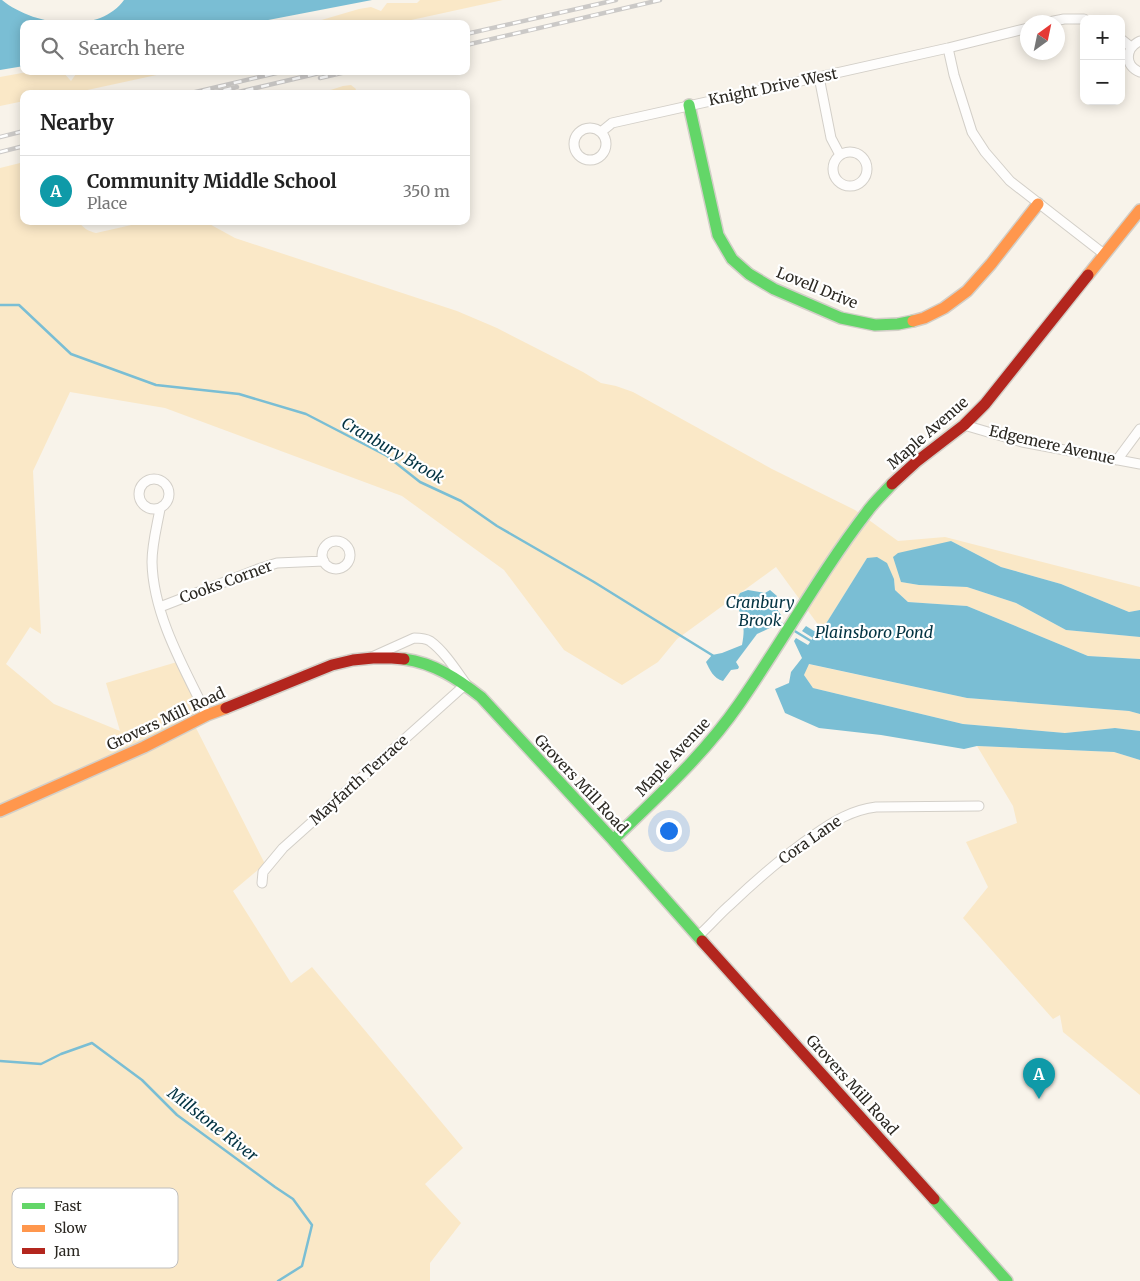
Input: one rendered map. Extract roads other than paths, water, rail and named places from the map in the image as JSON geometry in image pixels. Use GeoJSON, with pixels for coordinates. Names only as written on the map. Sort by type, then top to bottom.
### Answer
{"type":"FeatureCollection","features":[{"type":"Feature","properties":{"kind":"street"},"geometry":{"type":"LineString","coordinates":[[1065,19],[1080,20]]}},
{"type":"Feature","properties":{"kind":"street","name":"Knight Drive West"},"geometry":{"type":"LineString","coordinates":[[601,132],[612,123],[948,48],[1020,30]]}},
{"type":"Feature","properties":{"kind":"street"},"geometry":{"type":"LineString","coordinates":[[1140,41],[1132,47],[1129,53],[1129,63],[1140,72]]}},
{"type":"Feature","properties":{"kind":"street"},"geometry":{"type":"LineString","coordinates":[[1125,42],[1132,47]]}},
{"type":"Feature","properties":{"kind":"street"},"geometry":{"type":"LineString","coordinates":[[948,48],[954,75],[972,132],[985,152],[1010,181],[1104,254]]}},
{"type":"Feature","properties":{"kind":"street"},"geometry":{"type":"LineString","coordinates":[[819,77],[831,138],[840,155]]}},
{"type":"Feature","properties":{"kind":"street","name":"Lovell Drive"},"geometry":{"type":"LineString","coordinates":[[689,105],[718,235],[732,258],[749,274],[774,289],[841,318],[875,325],[898,324],[924,318],[944,308],[967,291],[991,264],[1038,204]]}},
{"type":"Feature","properties":{"kind":"street","name":"Maple Avenue"},"geometry":{"type":"LineString","coordinates":[[613,840],[708,745],[739,704],[839,550],[868,510],[916,462],[964,424],[985,404],[1140,210]]}},
{"type":"Feature","properties":{"kind":"street","name":"Edgemere Avenue"},"geometry":{"type":"LineString","coordinates":[[964,424],[1022,442],[1140,464]]}},
{"type":"Feature","properties":{"kind":"street"},"geometry":{"type":"LineString","coordinates":[[1117,460],[1140,429]]}},
{"type":"Feature","properties":{"kind":"street"},"geometry":{"type":"LineString","coordinates":[[160,509],[152,560],[154,585],[165,627],[207,715]]}},
{"type":"Feature","properties":{"kind":"street","name":"Cooks Corner"},"geometry":{"type":"LineString","coordinates":[[160,607],[277,563],[324,561]]}},
{"type":"Feature","properties":{"kind":"street"},"geometry":{"type":"LineString","coordinates":[[371,657],[414,638],[429,640],[449,661],[466,684]]}},
{"type":"Feature","properties":{"kind":"street","name":"Grovers Mill Road"},"geometry":{"type":"LineString","coordinates":[[0,811],[144,747],[207,715],[332,665],[371,657],[411,660],[432,666],[466,684],[481,697],[613,840],[1008,1281]]}},
{"type":"Feature","properties":{"kind":"street","name":"Mayfarth Terrace"},"geometry":{"type":"LineString","coordinates":[[262,883],[263,872],[283,848],[466,684]]}},
{"type":"Feature","properties":{"kind":"street","name":"Cora Lane"},"geometry":{"type":"LineString","coordinates":[[698,936],[777,862],[834,821],[852,812],[876,807],[979,806]]}},
{"type":"Feature","properties":{"kind":"water"},"geometry":{"type":"Polygon","coordinates":[[[0,0],[2,0],[30,16],[47,20],[20,20],[20,67],[0,70],[0,0]]]}},
{"type":"Feature","properties":{"kind":"water"},"geometry":{"type":"Polygon","coordinates":[[[124,0],[372,0],[268,20],[93,20],[113,11],[124,0]]]}},
{"type":"Feature","properties":{"kind":"water","name":"Plainsboro Pond"},"geometry":{"type":"Polygon","coordinates":[[[951,541],[1001,567],[1061,584],[1129,612],[1140,610],[1140,637],[1066,630],[1016,603],[967,587],[919,585],[901,582],[893,557],[898,553],[951,541]]]}},
{"type":"Feature","properties":{"kind":"water","name":"Plainsboro Pond"},"geometry":{"type":"Polygon","coordinates":[[[877,557],[887,563],[894,579],[895,590],[908,602],[967,606],[1088,656],[1140,659],[1140,714],[1129,711],[967,698],[809,664],[804,675],[813,688],[963,724],[1065,733],[1115,728],[1140,731],[1140,760],[1114,752],[977,746],[964,749],[881,735],[819,728],[785,713],[775,689],[789,683],[791,672],[802,658],[794,641],[796,638],[808,645],[813,638],[802,631],[806,626],[814,631],[822,630],[867,558],[877,557]]]}},
{"type":"Feature","properties":{"kind":"water","name":"Cranbury Brook"},"geometry":{"type":"Polygon","coordinates":[[[748,590],[765,593],[770,590],[777,596],[778,611],[782,616],[776,625],[757,634],[736,662],[739,667],[738,669],[731,670],[723,681],[714,676],[706,662],[712,655],[742,645],[742,618],[736,601],[740,593],[748,590]]]}},
{"type":"Feature","properties":{"kind":"waterway","name":"Cranbury Brook"},"geometry":{"type":"LineString","coordinates":[[0,305],[19,305],[71,354],[156,385],[239,394],[306,414],[387,456],[420,482],[461,501],[497,526],[594,582],[714,657]]}},
{"type":"Feature","properties":{"kind":"waterway","name":"Cranbury Brook"},"geometry":{"type":"LineString","coordinates":[[775,620],[786,626]]}},
{"type":"Feature","properties":{"kind":"waterway","name":"Cranbury Brook"},"geometry":{"type":"LineString","coordinates":[[793,630],[814,642]]}},
{"type":"Feature","properties":{"kind":"waterway","name":"Millstone River"},"geometry":{"type":"LineString","coordinates":[[0,1061],[41,1064],[61,1054],[92,1043],[142,1080],[177,1115],[293,1199],[312,1225],[302,1266],[278,1281]]}},
{"type":"Feature","properties":{"kind":"railway"},"geometry":{"type":"LineString","coordinates":[[470,33],[616,0]]}},
{"type":"Feature","properties":{"kind":"railway"},"geometry":{"type":"LineString","coordinates":[[470,44],[660,0]]}},
{"type":"Feature","properties":{"kind":"railway"},"geometry":{"type":"LineString","coordinates":[[204,90],[268,75]]}},
{"type":"Feature","properties":{"kind":"railway"},"geometry":{"type":"LineString","coordinates":[[247,90],[311,75]]}},
{"type":"Feature","properties":{"kind":"railway"},"geometry":{"type":"LineString","coordinates":[[320,78],[333,75]]}},
{"type":"Feature","properties":{"kind":"railway"},"geometry":{"type":"LineString","coordinates":[[225,90],[237,87]]}},
{"type":"Feature","properties":{"kind":"railway"},"geometry":{"type":"LineString","coordinates":[[0,137],[20,132]]}},
{"type":"Feature","properties":{"kind":"railway"},"geometry":{"type":"LineString","coordinates":[[0,152],[20,147]]}},
{"type":"Feature","properties":{"kind":"place","name":"Community Middle School"},"geometry":{"type":"Point","coordinates":[1039,1099]}}]}
